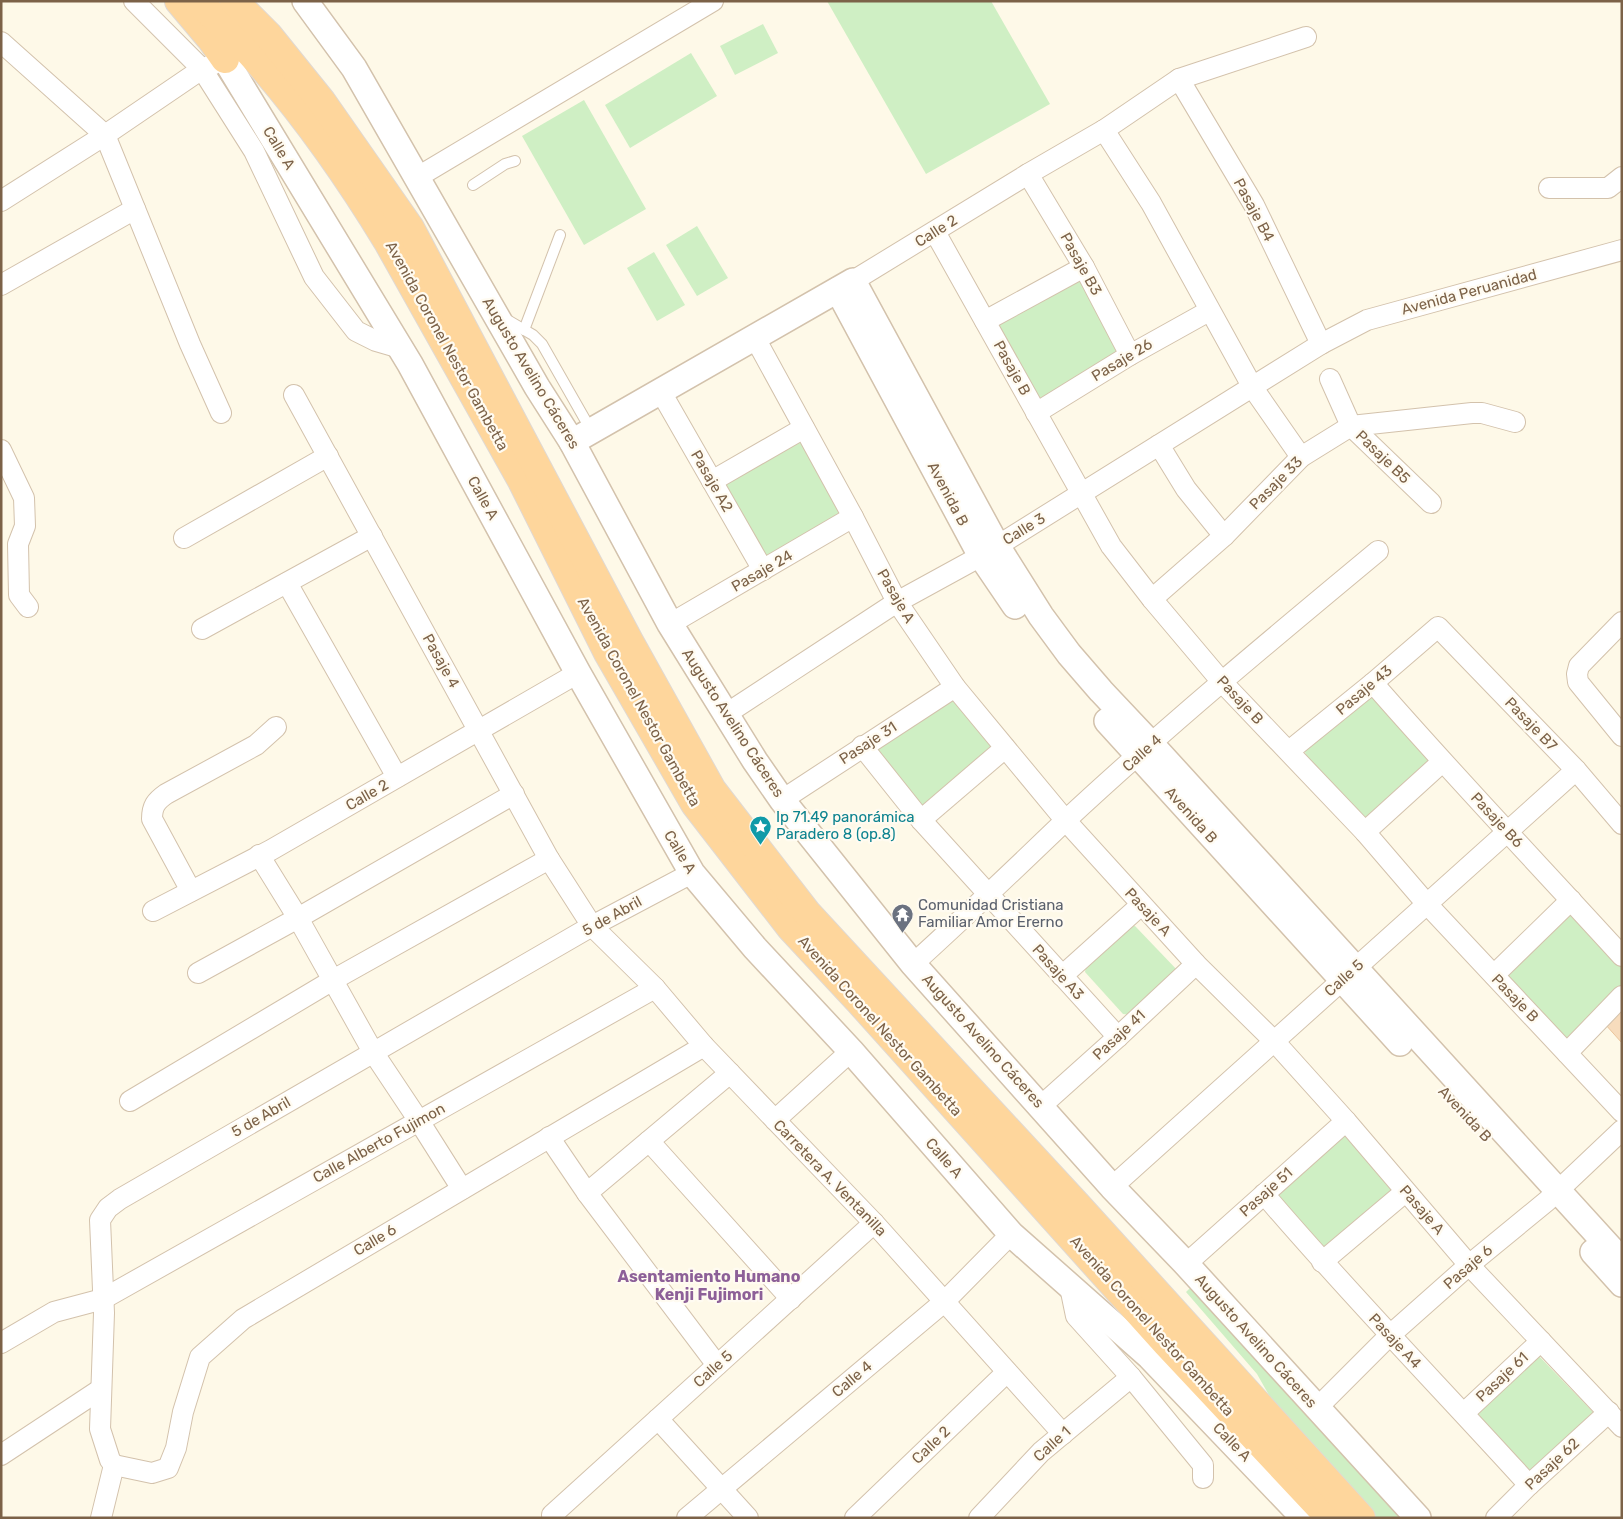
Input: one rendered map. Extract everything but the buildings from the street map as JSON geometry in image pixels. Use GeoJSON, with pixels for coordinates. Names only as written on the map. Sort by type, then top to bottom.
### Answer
{"type":"FeatureCollection","features":[{"type":"Feature","properties":{"kind":"highway"},"geometry":{"type":"LineString","coordinates":[[179,1],[210,39],[213,64]]}},
{"type":"Feature","properties":{"kind":"highway","name":"Avenida Coronel Nestor Gambetta"},"geometry":{"type":"LineString","coordinates":[[198,1],[252,54],[292,103],[367,207],[522,481],[608,653],[695,804],[791,928],[1166,1343],[1330,1518]]}},
{"type":"Feature","properties":{"kind":"highway","name":"Avenida Coronel Nestor Gambetta"},"geometry":{"type":"LineString","coordinates":[[234,1],[268,35],[322,102],[410,228],[629,641],[712,790],[807,913],[1361,1518]]}},
{"type":"Feature","properties":{"kind":"street"},"geometry":{"type":"LineString","coordinates":[[134,1],[213,64],[314,277],[356,331],[376,341],[400,348]]}},
{"type":"Feature","properties":{"kind":"street","name":"Augusto Avelino Cáceres"},"geometry":{"type":"LineString","coordinates":[[305,1],[354,68],[537,387],[582,436],[670,624],[782,800],[914,964],[1112,1187],[1186,1264],[1418,1518]]}},
{"type":"Feature","properties":{"kind":"street"},"geometry":{"type":"LineString","coordinates":[[416,178],[713,1]]}},
{"type":"Feature","properties":{"kind":"street","name":"Calle 2"},"geometry":{"type":"LineString","coordinates":[[582,436],[846,286],[1028,174],[1104,130],[1179,79],[1306,37]]}},
{"type":"Feature","properties":{"kind":"street"},"geometry":{"type":"LineString","coordinates":[[1,42],[105,135],[190,344],[221,413]]}},
{"type":"Feature","properties":{"kind":"street"},"geometry":{"type":"LineString","coordinates":[[1,202],[213,64]]}},
{"type":"Feature","properties":{"kind":"street","name":"Calle A"},"geometry":{"type":"LineString","coordinates":[[213,64],[400,348],[578,673],[692,873],[755,948],[851,1051],[1011,1234],[1150,1357],[1304,1518]]}},
{"type":"Feature","properties":{"kind":"street","name":"Pasaje B4"},"geometry":{"type":"LineString","coordinates":[[1179,79],[1254,205],[1321,344]]}},
{"type":"Feature","properties":{"kind":"street"},"geometry":{"type":"LineString","coordinates":[[1104,130],[1151,202],[1209,311],[1253,388],[1301,456]]}},
{"type":"Feature","properties":{"kind":"street","name":"Pasaje B3"},"geometry":{"type":"LineString","coordinates":[[1028,174],[1084,267],[1130,355]]}},
{"type":"Feature","properties":{"kind":"street"},"geometry":{"type":"LineString","coordinates":[[1549,188],[1608,188],[1622,177]]}},
{"type":"Feature","properties":{"kind":"street"},"geometry":{"type":"LineString","coordinates":[[1,285],[135,209]]}},
{"type":"Feature","properties":{"kind":"street","name":"Pasaje B"},"geometry":{"type":"LineString","coordinates":[[934,232],[1111,546],[1152,599],[1222,682],[1365,832],[1426,904],[1622,1112]]}},
{"type":"Feature","properties":{"kind":"street","name":"Avenida Peruanidad"},"geometry":{"type":"LineString","coordinates":[[1321,344],[1367,320],[1622,250]]}},
{"type":"Feature","properties":{"kind":"street"},"geometry":{"type":"LineString","coordinates":[[985,321],[1084,267]]}},
{"type":"Feature","properties":{"kind":"street","name":"Avenida B"},"geometry":{"type":"LineString","coordinates":[[846,286],[989,551],[1051,656],[1144,750],[1552,1196],[1622,1284]]}},
{"type":"Feature","properties":{"kind":"street","name":"Pasaje 26"},"geometry":{"type":"LineString","coordinates":[[1036,413],[1130,355],[1209,311]]}},
{"type":"Feature","properties":{"kind":"street","name":"Pasaje A"},"geometry":{"type":"LineString","coordinates":[[755,338],[853,517],[897,602],[955,687],[1066,821],[1141,905],[1196,964],[1274,1041],[1346,1121],[1405,1192],[1470,1265],[1615,1419]]}},
{"type":"Feature","properties":{"kind":"street","name":"Calle 3"},"geometry":{"type":"LineString","coordinates":[[726,714],[897,602],[989,551],[1321,344]]}},
{"type":"Feature","properties":{"kind":"street","name":"Pasaje B5"},"geometry":{"type":"LineString","coordinates":[[1330,379],[1351,426],[1431,504]]}},
{"type":"Feature","properties":{"kind":"street","name":"Pasaje A2"},"geometry":{"type":"LineString","coordinates":[[661,392],[763,570]]}},
{"type":"Feature","properties":{"kind":"street","name":"Pasaje 4"},"geometry":{"type":"LineString","coordinates":[[294,394],[549,858],[592,926]]}},
{"type":"Feature","properties":{"kind":"street","name":"Pasaje 33"},"geometry":{"type":"LineString","coordinates":[[1152,599],[1224,536],[1301,456],[1351,426],[1472,413],[1482,413],[1514,422]]}},
{"type":"Feature","properties":{"kind":"street"},"geometry":{"type":"LineString","coordinates":[[712,481],[804,428]]}},
{"type":"Feature","properties":{"kind":"street"},"geometry":{"type":"LineString","coordinates":[[1160,445],[1186,489],[1224,536]]}},
{"type":"Feature","properties":{"kind":"street"},"geometry":{"type":"LineString","coordinates":[[1,450],[6,475],[24,498],[25,526],[18,544],[20,595],[28,607]]}},
{"type":"Feature","properties":{"kind":"street"},"geometry":{"type":"LineString","coordinates":[[184,538],[328,456]]}},
{"type":"Feature","properties":{"kind":"street","name":"Pasaje 24"},"geometry":{"type":"LineString","coordinates":[[670,624],[853,517]]}},
{"type":"Feature","properties":{"kind":"street"},"geometry":{"type":"LineString","coordinates":[[202,629],[372,536]]}},
{"type":"Feature","properties":{"kind":"street","name":"Calle 4"},"geometry":{"type":"LineString","coordinates":[[914,964],[1144,750],[1378,551]]}},
{"type":"Feature","properties":{"kind":"street"},"geometry":{"type":"LineString","coordinates":[[287,583],[397,777]]}},
{"type":"Feature","properties":{"kind":"street"},"geometry":{"type":"LineString","coordinates":[[1622,622],[1579,666],[1577,674],[1578,682],[1622,736]]}},
{"type":"Feature","properties":{"kind":"street","name":"Pasaje 43"},"geometry":{"type":"LineString","coordinates":[[1288,751],[1373,683],[1438,627]]}},
{"type":"Feature","properties":{"kind":"street","name":"Pasaje B7"},"geometry":{"type":"LineString","coordinates":[[1438,627],[1576,770],[1622,824]]}},
{"type":"Feature","properties":{"kind":"street","name":"Calle 2"},"geometry":{"type":"LineString","coordinates":[[153,911],[271,850],[578,673]]}},
{"type":"Feature","properties":{"kind":"street","name":"Pasaje B6"},"geometry":{"type":"LineString","coordinates":[[1373,683],[1442,762],[1622,956]]}},
{"type":"Feature","properties":{"kind":"street","name":"Pasaje 31"},"geometry":{"type":"LineString","coordinates":[[782,800],[955,687]]}},
{"type":"Feature","properties":{"kind":"street"},"geometry":{"type":"LineString","coordinates":[[191,891],[152,819],[152,810],[156,801],[256,744],[276,727]]}},
{"type":"Feature","properties":{"kind":"street","name":"Pasaje A3"},"geometry":{"type":"LineString","coordinates":[[862,746],[921,820],[1118,1037]]}},
{"type":"Feature","properties":{"kind":"street"},"geometry":{"type":"LineString","coordinates":[[921,820],[1005,748]]}},
{"type":"Feature","properties":{"kind":"street"},"geometry":{"type":"LineString","coordinates":[[1365,832],[1442,762]]}},
{"type":"Feature","properties":{"kind":"street","name":"Calle 5"},"geometry":{"type":"LineString","coordinates":[[1112,1187],[1576,770]]}},
{"type":"Feature","properties":{"kind":"street"},"geometry":{"type":"LineString","coordinates":[[198,973],[514,794]]}},
{"type":"Feature","properties":{"kind":"street"},"geometry":{"type":"LineString","coordinates":[[259,855],[298,918],[373,1052],[419,1120],[462,1189]]}},
{"type":"Feature","properties":{"kind":"street"},"geometry":{"type":"LineString","coordinates":[[130,1101],[333,980],[549,858]]}},
{"type":"Feature","properties":{"kind":"street","name":"5 de Abril"},"geometry":{"type":"LineString","coordinates":[[114,1465],[110,1460],[100,1429],[103,1299],[100,1220],[108,1208],[120,1199],[592,926],[692,873]]}},
{"type":"Feature","properties":{"kind":"street"},"geometry":{"type":"LineString","coordinates":[[1494,975],[1571,900]]}},
{"type":"Feature","properties":{"kind":"street"},"geometry":{"type":"LineString","coordinates":[[1062,976],[1141,905]]}},
{"type":"Feature","properties":{"kind":"street","name":"Carretera A. Ventanilla"},"geometry":{"type":"LineString","coordinates":[[592,926],[655,988],[704,1046],[874,1223],[1063,1434]]}},
{"type":"Feature","properties":{"kind":"street","name":"Pasaje 41"},"geometry":{"type":"LineString","coordinates":[[1041,1106],[1196,964]]}},
{"type":"Feature","properties":{"kind":"street","name":"Calle Alberto Fujimon"},"geometry":{"type":"LineString","coordinates":[[1,1343],[54,1312],[103,1299],[655,988]]}},
{"type":"Feature","properties":{"kind":"street"},"geometry":{"type":"LineString","coordinates":[[1567,1053],[1622,996]]}},
{"type":"Feature","properties":{"kind":"street","name":"Calle 6"},"geometry":{"type":"LineString","coordinates":[[114,1465],[152,1473],[168,1468],[176,1448],[183,1412],[200,1357],[243,1319],[704,1046]]}},
{"type":"Feature","properties":{"kind":"street"},"geometry":{"type":"LineString","coordinates":[[775,1120],[851,1051]]}},
{"type":"Feature","properties":{"kind":"street"},"geometry":{"type":"LineString","coordinates":[[587,1193],[730,1073]]}},
{"type":"Feature","properties":{"kind":"street","name":"Pasaje 51"},"geometry":{"type":"LineString","coordinates":[[1186,1264],[1346,1121]]}},
{"type":"Feature","properties":{"kind":"street","name":"Pasaje 6"},"geometry":{"type":"LineString","coordinates":[[1317,1408],[1390,1336],[1552,1196],[1622,1130]]}},
{"type":"Feature","properties":{"kind":"street"},"geometry":{"type":"LineString","coordinates":[[549,1137],[587,1193],[717,1365]]}},
{"type":"Feature","properties":{"kind":"street"},"geometry":{"type":"LineString","coordinates":[[649,1141],[791,1299]]}},
{"type":"Feature","properties":{"kind":"street"},"geometry":{"type":"LineString","coordinates":[[1322,1262],[1405,1192]]}},
{"type":"Feature","properties":{"kind":"street","name":"Pasaje A4"},"geometry":{"type":"LineString","coordinates":[[1264,1194],[1322,1262],[1529,1485]]}},
{"type":"Feature","properties":{"kind":"street","name":"Avenida B"},"geometry":{"type":"LineString","coordinates":[[1552,1196],[1622,1262]]}},
{"type":"Feature","properties":{"kind":"street","name":"Calle 5"},"geometry":{"type":"LineString","coordinates":[[552,1515],[874,1223]]}},
{"type":"Feature","properties":{"kind":"street","name":"Calle 4"},"geometry":{"type":"LineString","coordinates":[[687,1518],[944,1302],[1011,1234]]}},
{"type":"Feature","properties":{"kind":"street"},"geometry":{"type":"LineString","coordinates":[[1070,1287],[1076,1316],[1131,1377],[1203,1465],[1203,1478]]}},
{"type":"Feature","properties":{"kind":"street","name":"Pasaje 61"},"geometry":{"type":"LineString","coordinates":[[1464,1413],[1541,1341]]}},
{"type":"Feature","properties":{"kind":"street","name":"Calle 2"},"geometry":{"type":"LineString","coordinates":[[855,1518],[1007,1372]]}},
{"type":"Feature","properties":{"kind":"street","name":"Calle 1"},"geometry":{"type":"LineString","coordinates":[[979,1518],[1041,1452],[1131,1377]]}},
{"type":"Feature","properties":{"kind":"street"},"geometry":{"type":"LineString","coordinates":[[1,1455],[102,1389]]}},
{"type":"Feature","properties":{"kind":"street"},"geometry":{"type":"LineString","coordinates":[[658,1419],[748,1518]]}},
{"type":"Feature","properties":{"kind":"street","name":"Pasaje 62"},"geometry":{"type":"LineString","coordinates":[[1496,1518],[1529,1485],[1615,1419]]}},
{"type":"Feature","properties":{"kind":"street"},"geometry":{"type":"LineString","coordinates":[[101,1518],[114,1465]]}},
{"type":"Feature","properties":{"kind":"lane"},"geometry":{"type":"LineString","coordinates":[[473,185],[505,164],[515,161]]}},
{"type":"Feature","properties":{"kind":"lane"},"geometry":{"type":"LineString","coordinates":[[524,330],[560,234]]}},
{"type":"Feature","properties":{"kind":"lane"},"geometry":{"type":"LineString","coordinates":[[494,312],[533,335],[542,344],[582,436]]}},
{"type":"Feature","properties":{"kind":"green space"},"geometry":{"type":"Polygon","coordinates":[[[827,1],[991,1],[1050,104],[926,174],[827,1]]]}},
{"type":"Feature","properties":{"kind":"green space"},"geometry":{"type":"Polygon","coordinates":[[[763,24],[778,53],[735,75],[720,46],[763,24]]]}},
{"type":"Feature","properties":{"kind":"green space"},"geometry":{"type":"Polygon","coordinates":[[[691,53],[717,96],[630,148],[605,105],[691,53]]]}},
{"type":"Feature","properties":{"kind":"green space"},"geometry":{"type":"Polygon","coordinates":[[[584,100],[646,209],[584,245],[522,136],[584,100]]]}},
{"type":"Feature","properties":{"kind":"green space"},"geometry":{"type":"Polygon","coordinates":[[[697,226],[728,278],[697,296],[666,245],[697,226]]]}},
{"type":"Feature","properties":{"kind":"green space"},"geometry":{"type":"Polygon","coordinates":[[[654,252],[685,305],[657,321],[627,268],[654,252]]]}},
{"type":"Feature","properties":{"kind":"green space"},"geometry":{"type":"Polygon","coordinates":[[[1075,279],[1081,281],[1117,352],[1040,402],[994,325],[1075,279]]]}},
{"type":"Feature","properties":{"kind":"green space"},"geometry":{"type":"Polygon","coordinates":[[[797,439],[804,443],[843,509],[840,518],[767,561],[721,487],[797,439]]]}},
{"type":"Feature","properties":{"kind":"green space"},"geometry":{"type":"Polygon","coordinates":[[[950,694],[997,748],[923,810],[871,748],[950,694]]]}},
{"type":"Feature","properties":{"kind":"green space"},"geometry":{"type":"Polygon","coordinates":[[[1369,697],[1376,697],[1431,760],[1363,822],[1306,759],[1305,751],[1369,697]]]}},
{"type":"Feature","properties":{"kind":"green space"},"geometry":{"type":"Polygon","coordinates":[[[1568,913],[1574,915],[1622,967],[1622,990],[1568,1045],[1507,980],[1507,974],[1568,913]]]}},
{"type":"Feature","properties":{"kind":"green space"},"geometry":{"type":"Polygon","coordinates":[[[1135,926],[1179,972],[1132,1015],[1123,1014],[1085,972],[1086,966],[1127,927],[1135,926]]]}},
{"type":"Feature","properties":{"kind":"green space"},"geometry":{"type":"Polygon","coordinates":[[[1338,1134],[1345,1135],[1393,1188],[1391,1197],[1322,1249],[1273,1196],[1338,1134]]]}},
{"type":"Feature","properties":{"kind":"green space"},"geometry":{"type":"Polygon","coordinates":[[[1191,1287],[1402,1518],[1376,1518],[1278,1411],[1257,1374],[1186,1292],[1191,1287]]]}},
{"type":"Feature","properties":{"kind":"green space"},"geometry":{"type":"Polygon","coordinates":[[[1536,1353],[1593,1412],[1529,1474],[1473,1411],[1536,1353]]]}},
{"type":"Feature","properties":{"kind":"place","name":"Ip 71.49 panorámica Paradero 8 (op.8)"},"geometry":{"type":"Point","coordinates":[760,845]}},
{"type":"Feature","properties":{"kind":"place","name":"Comunidad Cristiana Familiar Amor Ererno"},"geometry":{"type":"Point","coordinates":[902,933]}},
{"type":"Feature","properties":{"kind":"district","name":"Asentamiento Humano Kenji Fujimori"},"geometry":{"type":"Point","coordinates":[709,1285]}}]}
